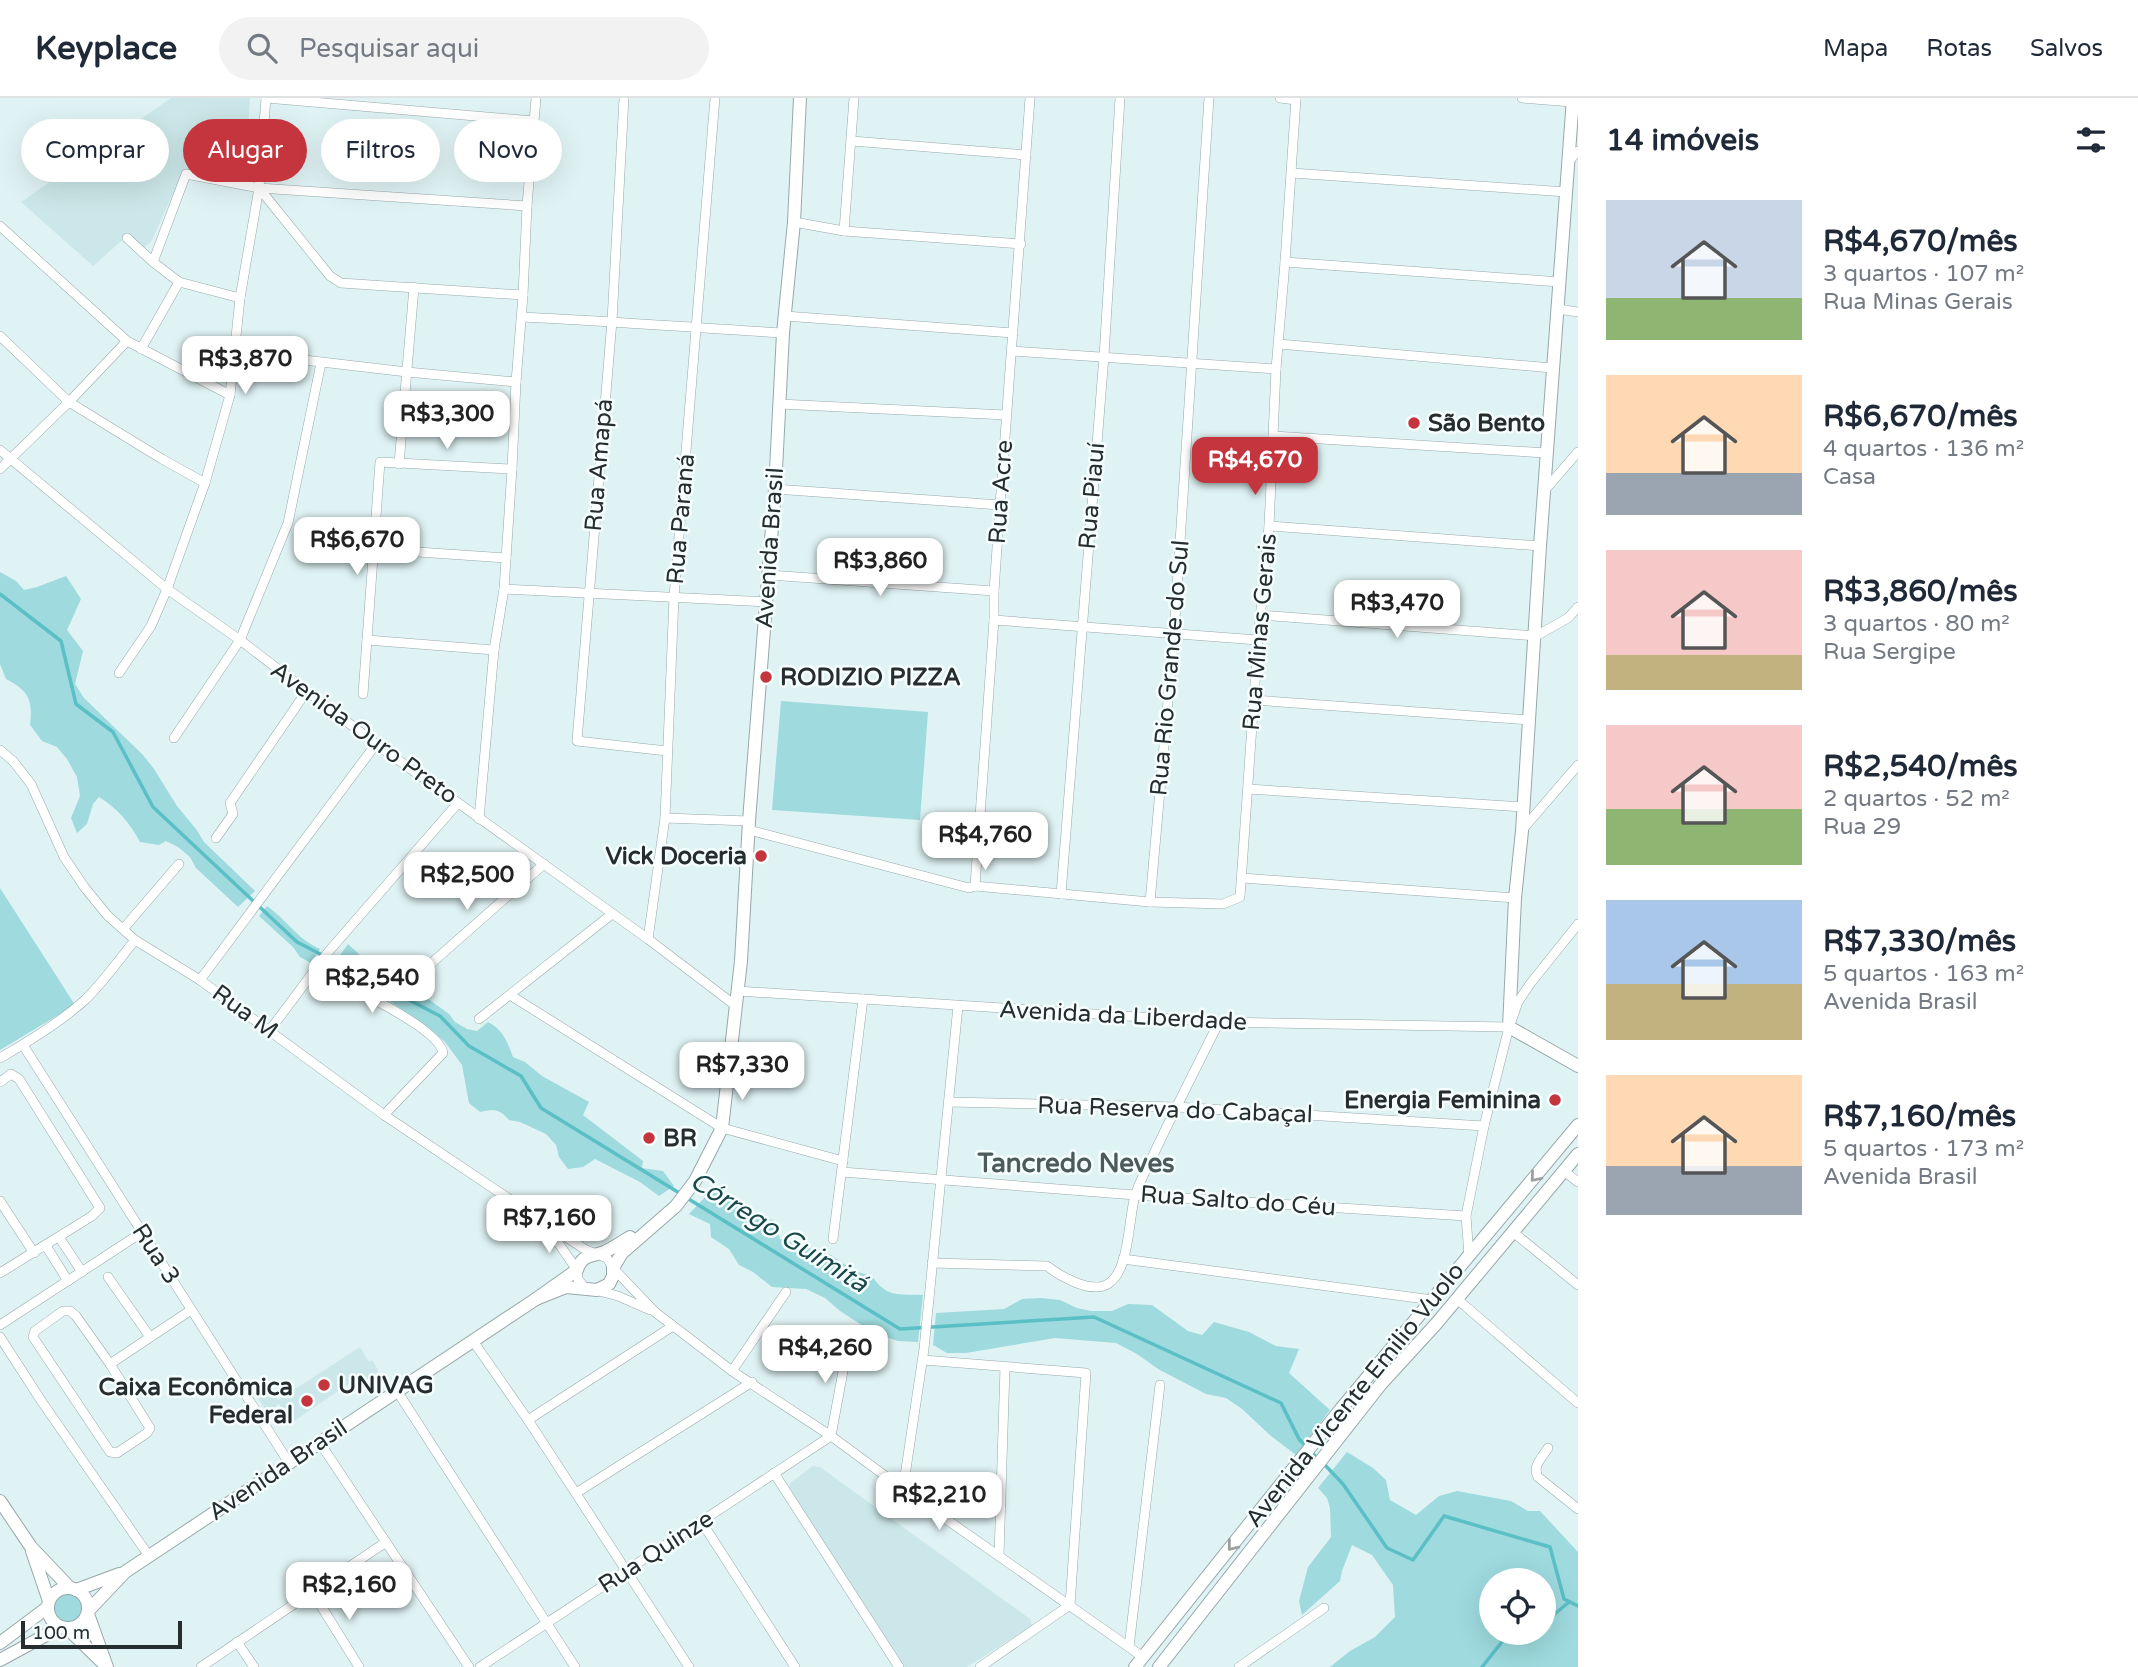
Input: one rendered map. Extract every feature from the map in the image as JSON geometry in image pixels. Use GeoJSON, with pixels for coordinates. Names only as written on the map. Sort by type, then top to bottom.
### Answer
{"type":"FeatureCollection","features":[{"type":"Feature","properties":{"kind":"main road","name":"Avenida Brasil"},"geometry":{"type":"LineString","coordinates":[[536,1299],[566,1287],[592,1290],[609,1284],[613,1268],[627,1247],[676,1206],[695,1181],[722,1128],[736,1006],[767,602],[783,333],[794,222],[800,98]]}},
{"type":"Feature","properties":{"kind":"main road"},"geometry":{"type":"LineString","coordinates":[[1572,100],[1546,453],[1536,636],[1515,898],[1509,1027],[1578,1066]]}},
{"type":"Feature","properties":{"kind":"main road","name":"Avenida Vicente Emilio Vuolo"},"geometry":{"type":"LineString","coordinates":[[1139,1662],[1323,1432],[1578,1125]]}},
{"type":"Feature","properties":{"kind":"main road","name":"Avenida Vicente Emilio Vuolo"},"geometry":{"type":"LineString","coordinates":[[1159,1667],[1381,1384],[1457,1299],[1578,1154]]}},
{"type":"Feature","properties":{"kind":"main road","name":"Avenida Brasil"},"geometry":{"type":"LineString","coordinates":[[88,1612],[125,1572],[536,1299],[577,1270],[579,1262],[585,1256],[605,1251],[652,1225]]}},
{"type":"Feature","properties":{"kind":"main road"},"geometry":{"type":"LineString","coordinates":[[0,1501],[31,1547],[73,1589],[86,1598],[88,1612],[107,1667]]}},
{"type":"Feature","properties":{"kind":"main road"},"geometry":{"type":"LineString","coordinates":[[31,1547],[51,1619],[107,1667]]}},
{"type":"Feature","properties":{"kind":"main road","name":"Avenida Brasil"},"geometry":{"type":"LineString","coordinates":[[73,1589],[125,1572]]}},
{"type":"Feature","properties":{"kind":"main road"},"geometry":{"type":"LineString","coordinates":[[0,1643],[49,1604],[57,1591],[73,1589]]}},
{"type":"Feature","properties":{"kind":"main road"},"geometry":{"type":"LineString","coordinates":[[0,1660],[64,1628],[80,1625],[88,1612]]}},
{"type":"Feature","properties":{"kind":"street"},"geometry":{"type":"LineString","coordinates":[[119,673],[151,626],[167,589],[205,483],[230,395],[240,298],[259,188],[266,98],[510,119]]}},
{"type":"Feature","properties":{"kind":"street"},"geometry":{"type":"LineString","coordinates":[[533,119],[536,98]]}},
{"type":"Feature","properties":{"kind":"street","name":"Rua Amapá"},"geometry":{"type":"LineString","coordinates":[[624,98],[612,321],[577,741],[667,751]]}},
{"type":"Feature","properties":{"kind":"street","name":"Rua Paraná"},"geometry":{"type":"LineString","coordinates":[[648,939],[665,818],[674,597],[715,98]]}},
{"type":"Feature","properties":{"kind":"street"},"geometry":{"type":"LineString","coordinates":[[844,231],[854,98]]}},
{"type":"Feature","properties":{"kind":"street","name":"Rua Acre"},"geometry":{"type":"LineString","coordinates":[[975,886],[1030,98]]}},
{"type":"Feature","properties":{"kind":"street","name":"Rua Piauí"},"geometry":{"type":"LineString","coordinates":[[1060,894],[1104,356],[1120,98]]}},
{"type":"Feature","properties":{"kind":"street","name":"Rua Rio Grande do Sul"},"geometry":{"type":"LineString","coordinates":[[1150,902],[1174,634],[1209,98]]}},
{"type":"Feature","properties":{"kind":"street"},"geometry":{"type":"LineString","coordinates":[[1280,98],[1296,99]]}},
{"type":"Feature","properties":{"kind":"street"},"geometry":{"type":"LineString","coordinates":[[1522,98],[1572,100]]}},
{"type":"Feature","properties":{"kind":"street","name":"Rua Minas Gerais"},"geometry":{"type":"LineString","coordinates":[[1150,902],[1223,904],[1240,897],[1269,526],[1276,369],[1296,99]]}},
{"type":"Feature","properties":{"kind":"street"},"geometry":{"type":"LineString","coordinates":[[852,141],[1026,155]]}},
{"type":"Feature","properties":{"kind":"street"},"geometry":{"type":"LineString","coordinates":[[1569,162],[1578,151]]}},
{"type":"Feature","properties":{"kind":"street"},"geometry":{"type":"LineString","coordinates":[[1292,173],[1566,192]]}},
{"type":"Feature","properties":{"kind":"street"},"geometry":{"type":"LineString","coordinates":[[153,262],[186,174],[259,188],[527,206]]}},
{"type":"Feature","properties":{"kind":"street"},"geometry":{"type":"LineString","coordinates":[[479,818],[494,650],[504,589],[529,182]]}},
{"type":"Feature","properties":{"kind":"street"},"geometry":{"type":"LineString","coordinates":[[259,188],[296,236],[336,281],[523,295]]}},
{"type":"Feature","properties":{"kind":"street"},"geometry":{"type":"LineString","coordinates":[[794,222],[844,231],[1021,244]]}},
{"type":"Feature","properties":{"kind":"street"},"geometry":{"type":"LineString","coordinates":[[0,226],[127,341],[230,395]]}},
{"type":"Feature","properties":{"kind":"street"},"geometry":{"type":"LineString","coordinates":[[127,238],[179,282],[240,298]]}},
{"type":"Feature","properties":{"kind":"street"},"geometry":{"type":"LineString","coordinates":[[1285,262],[1560,282]]}},
{"type":"Feature","properties":{"kind":"street"},"geometry":{"type":"LineString","coordinates":[[141,349],[179,282]]}},
{"type":"Feature","properties":{"kind":"street"},"geometry":{"type":"LineString","coordinates":[[399,464],[414,287]]}},
{"type":"Feature","properties":{"kind":"street"},"geometry":{"type":"LineString","coordinates":[[1558,309],[1578,312]]}},
{"type":"Feature","properties":{"kind":"street"},"geometry":{"type":"LineString","coordinates":[[785,316],[1013,333]]}},
{"type":"Feature","properties":{"kind":"street"},"geometry":{"type":"LineString","coordinates":[[522,317],[783,333]]}},
{"type":"Feature","properties":{"kind":"street"},"geometry":{"type":"LineString","coordinates":[[0,336],[69,402],[205,483]]}},
{"type":"Feature","properties":{"kind":"street"},"geometry":{"type":"LineString","coordinates":[[0,469],[127,341]]}},
{"type":"Feature","properties":{"kind":"street"},"geometry":{"type":"LineString","coordinates":[[1279,344],[1552,368]]}},
{"type":"Feature","properties":{"kind":"street"},"geometry":{"type":"LineString","coordinates":[[1012,351],[1276,369]]}},
{"type":"Feature","properties":{"kind":"street"},"geometry":{"type":"LineString","coordinates":[[288,358],[516,382]]}},
{"type":"Feature","properties":{"kind":"street"},"geometry":{"type":"LineString","coordinates":[[174,738],[240,640],[288,523],[321,363]]}},
{"type":"Feature","properties":{"kind":"street"},"geometry":{"type":"LineString","coordinates":[[779,404],[1006,415]]}},
{"type":"Feature","properties":{"kind":"street"},"geometry":{"type":"LineString","coordinates":[[1273,436],[1546,453]]}},
{"type":"Feature","properties":{"kind":"street","name":"Avenida Ouro Preto"},"geometry":{"type":"LineString","coordinates":[[0,450],[167,589],[736,1006]]}},
{"type":"Feature","properties":{"kind":"street"},"geometry":{"type":"LineString","coordinates":[[1545,491],[1578,452]]}},
{"type":"Feature","properties":{"kind":"street"},"geometry":{"type":"LineString","coordinates":[[363,694],[380,462],[512,469]]}},
{"type":"Feature","properties":{"kind":"street"},"geometry":{"type":"LineString","coordinates":[[775,489],[1000,505]]}},
{"type":"Feature","properties":{"kind":"street"},"geometry":{"type":"LineString","coordinates":[[1269,526],[1540,547]]}},
{"type":"Feature","properties":{"kind":"street"},"geometry":{"type":"LineString","coordinates":[[374,549],[506,558]]}},
{"type":"Feature","properties":{"kind":"street"},"geometry":{"type":"LineString","coordinates":[[769,575],[994,591]]}},
{"type":"Feature","properties":{"kind":"street"},"geometry":{"type":"LineString","coordinates":[[504,589],[767,602]]}},
{"type":"Feature","properties":{"kind":"street"},"geometry":{"type":"LineString","coordinates":[[1261,615],[1536,636],[1568,618],[1578,607]]}},
{"type":"Feature","properties":{"kind":"street"},"geometry":{"type":"LineString","coordinates":[[994,620],[1258,640]]}},
{"type":"Feature","properties":{"kind":"street"},"geometry":{"type":"LineString","coordinates":[[367,640],[494,650]]}},
{"type":"Feature","properties":{"kind":"street"},"geometry":{"type":"LineString","coordinates":[[216,838],[233,814],[230,803],[306,692]]}},
{"type":"Feature","properties":{"kind":"street"},"geometry":{"type":"LineString","coordinates":[[1254,700],[1529,720]]}},
{"type":"Feature","properties":{"kind":"street"},"geometry":{"type":"LineString","coordinates":[[200,980],[376,744]]}},
{"type":"Feature","properties":{"kind":"street","name":"Rua M"},"geometry":{"type":"LineString","coordinates":[[0,750],[13,761],[31,784],[64,857],[78,878],[108,916],[135,940],[200,980],[384,1115],[586,1250],[597,1254]]}},
{"type":"Feature","properties":{"kind":"street"},"geometry":{"type":"LineString","coordinates":[[1522,831],[1578,765]]}},
{"type":"Feature","properties":{"kind":"street"},"geometry":{"type":"LineString","coordinates":[[1248,789],[1522,807]]}},
{"type":"Feature","properties":{"kind":"street"},"geometry":{"type":"LineString","coordinates":[[270,1030],[329,951],[458,803]]}},
{"type":"Feature","properties":{"kind":"street"},"geometry":{"type":"LineString","coordinates":[[665,818],[749,826],[969,888],[975,886],[1150,902]]}},
{"type":"Feature","properties":{"kind":"street"},"geometry":{"type":"LineString","coordinates":[[124,928],[179,864]]}},
{"type":"Feature","properties":{"kind":"street"},"geometry":{"type":"LineString","coordinates":[[410,982],[544,864]]}},
{"type":"Feature","properties":{"kind":"street"},"geometry":{"type":"LineString","coordinates":[[1242,878],[1515,898]]}},
{"type":"Feature","properties":{"kind":"street"},"geometry":{"type":"LineString","coordinates":[[479,1019],[612,914]]}},
{"type":"Feature","properties":{"kind":"street"},"geometry":{"type":"LineString","coordinates":[[1469,1256],[1466,1216],[1484,1126],[1509,1027],[1518,1002],[1530,984],[1578,924]]}},
{"type":"Feature","properties":{"kind":"street"},"geometry":{"type":"LineString","coordinates":[[0,1058],[23,1045],[84,1000],[135,940]]}},
{"type":"Feature","properties":{"kind":"street"},"geometry":{"type":"LineString","coordinates":[[317,968],[390,1008],[442,1045],[443,1053],[384,1115]]}},
{"type":"Feature","properties":{"kind":"street","name":"Avenida da Liberdade"},"geometry":{"type":"LineString","coordinates":[[737,991],[1219,1023],[1509,1027]]}},
{"type":"Feature","properties":{"kind":"street"},"geometry":{"type":"LineString","coordinates":[[510,995],[722,1128],[843,1161]]}},
{"type":"Feature","properties":{"kind":"street"},"geometry":{"type":"LineString","coordinates":[[833,1239],[863,999]]}},
{"type":"Feature","properties":{"kind":"street"},"geometry":{"type":"LineString","coordinates":[[903,1489],[923,1360],[958,1006]]}},
{"type":"Feature","properties":{"kind":"street"},"geometry":{"type":"LineString","coordinates":[[932,1262],[1047,1266],[1058,1275],[1088,1286],[1105,1285],[1118,1274],[1123,1259],[1135,1195],[1219,1023]]}},
{"type":"Feature","properties":{"kind":"street","name":"Rua 3"},"geometry":{"type":"LineString","coordinates":[[23,1045],[289,1463]]}},
{"type":"Feature","properties":{"kind":"street"},"geometry":{"type":"LineString","coordinates":[[0,1082],[12,1074],[19,1079],[100,1208],[60,1237],[0,1273]]}},
{"type":"Feature","properties":{"kind":"street","name":"Rua Reserva do Cabaçal"},"geometry":{"type":"LineString","coordinates":[[948,1102],[1176,1107],[1484,1126]]}},
{"type":"Feature","properties":{"kind":"street"},"geometry":{"type":"LineString","coordinates":[[1564,1171],[1578,1182]]}},
{"type":"Feature","properties":{"kind":"street","name":"Rua Salto do Céu"},"geometry":{"type":"LineString","coordinates":[[842,1172],[1135,1195],[1466,1216]]}},
{"type":"Feature","properties":{"kind":"street"},"geometry":{"type":"LineString","coordinates":[[0,1201],[34,1253]]}},
{"type":"Feature","properties":{"kind":"street"},"geometry":{"type":"LineString","coordinates":[[545,1223],[577,1270],[580,1283],[592,1290],[618,1296],[655,1312]]}},
{"type":"Feature","properties":{"kind":"street"},"geometry":{"type":"LineString","coordinates":[[1513,1232],[1578,1285]]}},
{"type":"Feature","properties":{"kind":"street"},"geometry":{"type":"LineString","coordinates":[[0,1325],[141,1233]]}},
{"type":"Feature","properties":{"kind":"street"},"geometry":{"type":"LineString","coordinates":[[60,1237],[82,1272]]}},
{"type":"Feature","properties":{"kind":"street"},"geometry":{"type":"LineString","coordinates":[[46,1246],[68,1281]]}},
{"type":"Feature","properties":{"kind":"street"},"geometry":{"type":"LineString","coordinates":[[597,1254],[607,1258],[613,1268],[655,1312],[732,1371],[831,1436],[1129,1647],[1139,1662]]}},
{"type":"Feature","properties":{"kind":"street"},"geometry":{"type":"LineString","coordinates":[[1123,1259],[1433,1300]]}},
{"type":"Feature","properties":{"kind":"street"},"geometry":{"type":"LineString","coordinates":[[108,1276],[150,1337]]}},
{"type":"Feature","properties":{"kind":"street"},"geometry":{"type":"LineString","coordinates":[[732,1371],[786,1293]]}},
{"type":"Feature","properties":{"kind":"street"},"geometry":{"type":"LineString","coordinates":[[1457,1299],[1578,1403]]}},
{"type":"Feature","properties":{"kind":"street"},"geometry":{"type":"LineString","coordinates":[[110,1364],[191,1310]]}},
{"type":"Feature","properties":{"kind":"street"},"geometry":{"type":"LineString","coordinates":[[63,1311],[69,1311],[76,1316],[110,1364],[150,1430],[114,1453],[110,1452],[36,1342],[33,1337],[35,1331],[63,1311]]}},
{"type":"Feature","properties":{"kind":"street"},"geometry":{"type":"LineString","coordinates":[[528,1420],[673,1326]]}},
{"type":"Feature","properties":{"kind":"street"},"geometry":{"type":"LineString","coordinates":[[0,1337],[149,1556]]}},
{"type":"Feature","properties":{"kind":"street"},"geometry":{"type":"LineString","coordinates":[[831,1436],[849,1339]]}},
{"type":"Feature","properties":{"kind":"street"},"geometry":{"type":"LineString","coordinates":[[473,1341],[528,1420],[689,1667]]}},
{"type":"Feature","properties":{"kind":"street"},"geometry":{"type":"LineString","coordinates":[[923,1360],[1086,1373],[1070,1605]]}},
{"type":"Feature","properties":{"kind":"street"},"geometry":{"type":"LineString","coordinates":[[999,1556],[1005,1367]]}},
{"type":"Feature","properties":{"kind":"street"},"geometry":{"type":"LineString","coordinates":[[576,1493],[752,1382]]}},
{"type":"Feature","properties":{"kind":"street"},"geometry":{"type":"LineString","coordinates":[[1129,1647],[1160,1385]]}},
{"type":"Feature","properties":{"kind":"street"},"geometry":{"type":"LineString","coordinates":[[397,1391],[575,1667]]}},
{"type":"Feature","properties":{"kind":"street","name":"Rua Quinze"},"geometry":{"type":"LineString","coordinates":[[480,1667],[831,1436]]}},
{"type":"Feature","properties":{"kind":"street"},"geometry":{"type":"LineString","coordinates":[[320,1443],[469,1667]]}},
{"type":"Feature","properties":{"kind":"street"},"geometry":{"type":"LineString","coordinates":[[1548,1448],[1535,1472],[1578,1509]]}},
{"type":"Feature","properties":{"kind":"street"},"geometry":{"type":"LineString","coordinates":[[774,1473],[900,1667]]}},
{"type":"Feature","properties":{"kind":"street"},"geometry":{"type":"LineString","coordinates":[[701,1521],[795,1667]]}},
{"type":"Feature","properties":{"kind":"street"},"geometry":{"type":"LineString","coordinates":[[201,1667],[386,1542]]}},
{"type":"Feature","properties":{"kind":"street"},"geometry":{"type":"LineString","coordinates":[[313,1593],[359,1667]]}},
{"type":"Feature","properties":{"kind":"street"},"geometry":{"type":"LineString","coordinates":[[980,1667],[1070,1605]]}},
{"type":"Feature","properties":{"kind":"street"},"geometry":{"type":"LineString","coordinates":[[1239,1667],[1324,1608]]}},
{"type":"Feature","properties":{"kind":"street"},"geometry":{"type":"LineString","coordinates":[[237,1642],[254,1667]]}},
{"type":"Feature","properties":{"kind":"shaded area"},"geometry":{"type":"Polygon","coordinates":[[[171,98],[250,98],[249,119],[183,119],[183,174],[151,242],[144,248],[128,235],[93,266],[21,202],[50,182],[169,182],[169,119],[141,119],[171,98]]]}},
{"type":"Feature","properties":{"kind":"shaded area"},"geometry":{"type":"Polygon","coordinates":[[[0,572],[16,581],[24,590],[66,576],[81,599],[67,630],[83,651],[75,684],[84,698],[143,755],[204,842],[255,891],[238,907],[196,868],[190,857],[178,847],[166,841],[159,845],[140,842],[122,816],[99,797],[93,804],[87,824],[77,833],[71,818],[80,796],[77,777],[57,747],[42,741],[30,725],[31,709],[28,697],[6,679],[0,664],[0,572]]]}},
{"type":"Feature","properties":{"kind":"shaded area"},"geometry":{"type":"Polygon","coordinates":[[[781,701],[928,712],[920,820],[772,810],[781,701]]]}},
{"type":"Feature","properties":{"kind":"shaded area"},"geometry":{"type":"Polygon","coordinates":[[[0,888],[75,1005],[0,1050],[0,888]]]}},
{"type":"Feature","properties":{"kind":"shaded area"},"geometry":{"type":"Polygon","coordinates":[[[267,906],[305,940],[320,949],[311,963],[300,957],[293,947],[259,916],[267,906]]]}},
{"type":"Feature","properties":{"kind":"shaded area"},"geometry":{"type":"Polygon","coordinates":[[[348,944],[373,971],[415,999],[427,998],[467,1029],[477,1031],[488,1022],[493,1025],[504,1037],[513,1057],[589,1102],[583,1115],[643,1161],[642,1168],[663,1171],[674,1186],[659,1196],[640,1182],[595,1159],[583,1167],[568,1169],[559,1157],[556,1145],[546,1134],[509,1120],[496,1111],[480,1112],[469,1103],[462,1065],[445,1042],[387,999],[328,972],[348,944]]]}},
{"type":"Feature","properties":{"kind":"shaded area"},"geometry":{"type":"Polygon","coordinates":[[[709,1193],[720,1193],[751,1213],[774,1220],[780,1239],[831,1255],[854,1271],[872,1276],[888,1291],[923,1295],[918,1342],[898,1341],[874,1333],[825,1298],[806,1289],[772,1287],[739,1265],[729,1249],[711,1237],[710,1224],[689,1214],[709,1193]]]}},
{"type":"Feature","properties":{"kind":"shaded area"},"geometry":{"type":"Polygon","coordinates":[[[1022,1299],[1060,1300],[1091,1311],[1112,1311],[1128,1304],[1152,1305],[1188,1331],[1202,1335],[1214,1322],[1249,1332],[1276,1346],[1299,1349],[1289,1373],[1330,1410],[1296,1455],[1226,1398],[1206,1394],[1116,1343],[1055,1338],[966,1353],[947,1353],[933,1345],[936,1313],[1004,1309],[1022,1299]]]}},
{"type":"Feature","properties":{"kind":"shaded area","name":"UNIVAG"},"geometry":{"type":"Polygon","coordinates":[[[360,1347],[369,1362],[372,1360],[378,1372],[360,1384],[356,1379],[291,1423],[279,1404],[267,1412],[258,1398],[271,1390],[278,1400],[360,1347]]]}},
{"type":"Feature","properties":{"kind":"shaded area"},"geometry":{"type":"Polygon","coordinates":[[[1347,1452],[1373,1468],[1386,1480],[1390,1500],[1416,1515],[1439,1496],[1457,1491],[1511,1501],[1528,1511],[1540,1511],[1578,1552],[1578,1667],[1330,1667],[1350,1651],[1375,1637],[1395,1617],[1393,1585],[1372,1555],[1352,1545],[1340,1581],[1302,1615],[1299,1601],[1308,1567],[1331,1537],[1327,1498],[1318,1488],[1347,1452]]]}},
{"type":"Feature","properties":{"kind":"shaded area"},"geometry":{"type":"Polygon","coordinates":[[[813,1466],[820,1467],[1030,1619],[1032,1626],[967,1667],[905,1667],[789,1489],[790,1483],[813,1466]]]}},
{"type":"Feature","properties":{"kind":"shaded area"},"geometry":{"type":"Polygon","coordinates":[[[67,1591],[78,1596],[83,1607],[78,1618],[67,1623],[56,1618],[51,1607],[56,1596],[67,1591]]]}},
{"type":"Feature","properties":{"kind":"waterway","name":"Córrego Guimitá"},"geometry":{"type":"LineString","coordinates":[[0,594],[61,641],[76,704],[113,732],[153,807],[297,942],[440,1016],[469,1046],[521,1076],[541,1108],[681,1194]]}},
{"type":"Feature","properties":{"kind":"waterway","name":"Córrego Guimitá"},"geometry":{"type":"LineString","coordinates":[[687,1198],[900,1329],[1094,1317],[1281,1403],[1299,1439],[1317,1458]]}},
{"type":"Feature","properties":{"kind":"waterway","name":"Córrego Guimitá"},"geometry":{"type":"LineString","coordinates":[[1323,1463],[1343,1484],[1387,1548],[1413,1560],[1444,1516],[1550,1547],[1564,1599],[1578,1606]]}},
{"type":"Feature","properties":{"kind":"waterway"},"geometry":{"type":"LineString","coordinates":[[1556,1613],[1569,1602]]}},
{"type":"Feature","properties":{"kind":"waterway"},"geometry":{"type":"LineString","coordinates":[[1482,1667],[1499,1645]]}},
{"type":"Feature","properties":{"kind":"place","name":"São Bento"},"geometry":{"type":"Point","coordinates":[1414,423]}},
{"type":"Feature","properties":{"kind":"place","name":"RODIZIO PIZZA"},"geometry":{"type":"Point","coordinates":[766,677]}},
{"type":"Feature","properties":{"kind":"place","name":"Vick Doceria"},"geometry":{"type":"Point","coordinates":[761,856]}},
{"type":"Feature","properties":{"kind":"place","name":"Energia Feminina"},"geometry":{"type":"Point","coordinates":[1555,1100]}},
{"type":"Feature","properties":{"kind":"place","name":"BR"},"geometry":{"type":"Point","coordinates":[649,1138]}},
{"type":"Feature","properties":{"kind":"place","name":"UNIVAG"},"geometry":{"type":"Point","coordinates":[324,1385]}},
{"type":"Feature","properties":{"kind":"place","name":"Caixa Econômica Federal"},"geometry":{"type":"Point","coordinates":[307,1401]}},
{"type":"Feature","properties":{"kind":"district","name":"Tancredo Neves"},"geometry":{"type":"Point","coordinates":[1076,1163]}}]}
